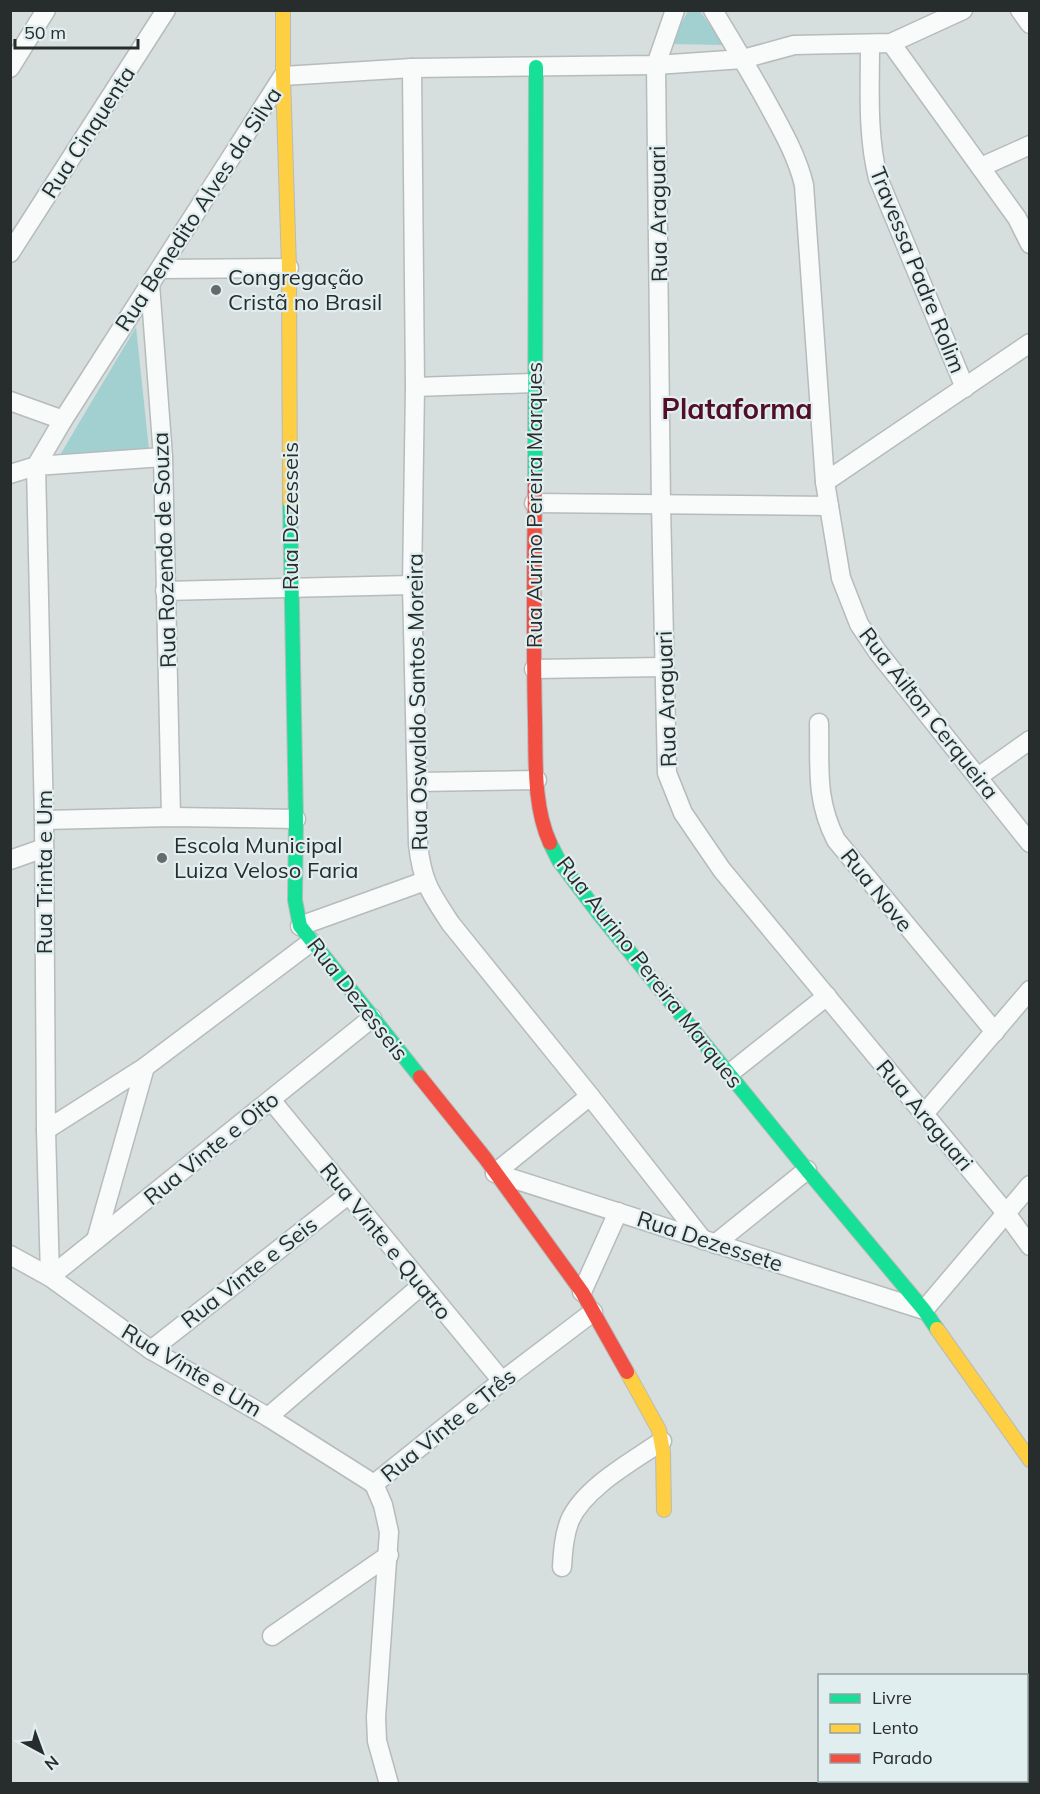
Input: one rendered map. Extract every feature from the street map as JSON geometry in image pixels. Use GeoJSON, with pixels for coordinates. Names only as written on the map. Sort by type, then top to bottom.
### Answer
{"type":"FeatureCollection","features":[{"type":"Feature","properties":{"kind":"street"},"geometry":{"type":"LineString","coordinates":[[10,68],[46,10]]}},
{"type":"Feature","properties":{"kind":"street","name":"Rua Cinquenta"},"geometry":{"type":"LineString","coordinates":[[10,253],[166,10]]}},
{"type":"Feature","properties":{"kind":"street","name":"Rua Dezesseis"},"geometry":{"type":"LineString","coordinates":[[283,10],[289,268],[290,587],[296,819],[295,900],[300,926],[495,1173],[582,1292],[653,1418],[662,1441],[664,1510]]}},
{"type":"Feature","properties":{"kind":"street","name":"Rua Ailton Cerqueira"},"geometry":{"type":"LineString","coordinates":[[712,10],[743,59],[790,145],[799,165],[804,186],[825,482],[841,578],[859,624],[877,651],[1029,843]]}},
{"type":"Feature","properties":{"kind":"street","name":"Rua Benedito Alves da Silva"},"geometry":{"type":"LineString","coordinates":[[36,466],[63,420],[283,76],[412,68],[656,64],[743,59],[794,45],[891,43],[963,10]]}},
{"type":"Feature","properties":{"kind":"street"},"geometry":{"type":"LineString","coordinates":[[1020,10],[1029,24]]}},
{"type":"Feature","properties":{"kind":"street"},"geometry":{"type":"LineString","coordinates":[[656,64],[673,11]]}},
{"type":"Feature","properties":{"kind":"street"},"geometry":{"type":"LineString","coordinates":[[891,43],[1017,218],[1029,244]]}},
{"type":"Feature","properties":{"kind":"street","name":"Travessa Padre Rolim"},"geometry":{"type":"LineString","coordinates":[[870,45],[870,129],[878,178],[965,388]]}},
{"type":"Feature","properties":{"kind":"street","name":"Rua Araguari"},"geometry":{"type":"LineString","coordinates":[[656,64],[661,505],[667,773],[683,813],[722,870],[1006,1213],[1029,1246]]}},
{"type":"Feature","properties":{"kind":"street","name":"Rua Aurino Pereira Marques"},"geometry":{"type":"LineString","coordinates":[[536,67],[534,669],[537,780],[542,817],[548,838],[559,861],[599,914],[924,1310],[1029,1460]]}},
{"type":"Feature","properties":{"kind":"street","name":"Rua Oswaldo Santos Moreira"},"geometry":{"type":"LineString","coordinates":[[412,68],[415,387],[412,585],[418,844],[424,881],[451,924],[709,1242]]}},
{"type":"Feature","properties":{"kind":"street"},"geometry":{"type":"LineString","coordinates":[[981,167],[1029,145]]}},
{"type":"Feature","properties":{"kind":"street"},"geometry":{"type":"LineString","coordinates":[[155,276],[289,268]]}},
{"type":"Feature","properties":{"kind":"street","name":"Rua Rozendo de Souza"},"geometry":{"type":"LineString","coordinates":[[155,276],[163,457],[171,817]]}},
{"type":"Feature","properties":{"kind":"street"},"geometry":{"type":"LineString","coordinates":[[825,482],[1029,343]]}},
{"type":"Feature","properties":{"kind":"street"},"geometry":{"type":"LineString","coordinates":[[415,387],[534,383]]}},
{"type":"Feature","properties":{"kind":"street"},"geometry":{"type":"LineString","coordinates":[[10,401],[63,420]]}},
{"type":"Feature","properties":{"kind":"street"},"geometry":{"type":"LineString","coordinates":[[10,474],[36,466],[163,457]]}},
{"type":"Feature","properties":{"kind":"street","name":"Rua Trinta e Um"},"geometry":{"type":"LineString","coordinates":[[36,466],[44,820],[46,1130],[50,1277]]}},
{"type":"Feature","properties":{"kind":"street"},"geometry":{"type":"LineString","coordinates":[[534,503],[829,506]]}},
{"type":"Feature","properties":{"kind":"street"},"geometry":{"type":"LineString","coordinates":[[165,591],[412,585]]}},
{"type":"Feature","properties":{"kind":"street"},"geometry":{"type":"LineString","coordinates":[[534,669],[664,667]]}},
{"type":"Feature","properties":{"kind":"street","name":"Rua Nove"},"geometry":{"type":"LineString","coordinates":[[819,723],[821,799],[828,825],[836,840],[995,1032]]}},
{"type":"Feature","properties":{"kind":"street"},"geometry":{"type":"LineString","coordinates":[[978,777],[1029,740]]}},
{"type":"Feature","properties":{"kind":"street"},"geometry":{"type":"LineString","coordinates":[[418,782],[537,780]]}},
{"type":"Feature","properties":{"kind":"street"},"geometry":{"type":"LineString","coordinates":[[44,820],[171,817],[296,819]]}},
{"type":"Feature","properties":{"kind":"street"},"geometry":{"type":"LineString","coordinates":[[10,860],[44,848]]}},
{"type":"Feature","properties":{"kind":"street"},"geometry":{"type":"LineString","coordinates":[[300,926],[424,881]]}},
{"type":"Feature","properties":{"kind":"street"},"geometry":{"type":"LineString","coordinates":[[46,1130],[145,1067],[311,942]]}},
{"type":"Feature","properties":{"kind":"street"},"geometry":{"type":"LineString","coordinates":[[924,1114],[1029,990]]}},
{"type":"Feature","properties":{"kind":"street"},"geometry":{"type":"LineString","coordinates":[[730,1073],[827,996]]}},
{"type":"Feature","properties":{"kind":"street","name":"Rua Vinte e Oito"},"geometry":{"type":"LineString","coordinates":[[50,1277],[372,1018]]}},
{"type":"Feature","properties":{"kind":"street"},"geometry":{"type":"LineString","coordinates":[[96,1240],[145,1067]]}},
{"type":"Feature","properties":{"kind":"street"},"geometry":{"type":"LineString","coordinates":[[495,1173],[590,1096]]}},
{"type":"Feature","properties":{"kind":"street","name":"Rua Vinte e Quatro"},"geometry":{"type":"LineString","coordinates":[[271,1100],[502,1381]]}},
{"type":"Feature","properties":{"kind":"street"},"geometry":{"type":"LineString","coordinates":[[709,1242],[807,1170]]}},
{"type":"Feature","properties":{"kind":"street","name":"Rua Dezessete"},"geometry":{"type":"LineString","coordinates":[[495,1173],[924,1310]]}},
{"type":"Feature","properties":{"kind":"street"},"geometry":{"type":"LineString","coordinates":[[924,1310],[1029,1185]]}},
{"type":"Feature","properties":{"kind":"street","name":"Rua Vinte e Seis"},"geometry":{"type":"LineString","coordinates":[[151,1350],[348,1195]]}},
{"type":"Feature","properties":{"kind":"street"},"geometry":{"type":"LineString","coordinates":[[582,1292],[618,1212]]}},
{"type":"Feature","properties":{"kind":"street","name":"Rua Vinte e Um"},"geometry":{"type":"LineString","coordinates":[[10,1255],[50,1277],[151,1350],[268,1417],[374,1484]]}},
{"type":"Feature","properties":{"kind":"street"},"geometry":{"type":"LineString","coordinates":[[268,1417],[422,1285]]}},
{"type":"Feature","properties":{"kind":"street","name":"Rua Vinte e Três"},"geometry":{"type":"LineString","coordinates":[[389,1784],[377,1741],[376,1717],[389,1555],[388,1520],[374,1484],[502,1381],[593,1312]]}},
{"type":"Feature","properties":{"kind":"street"},"geometry":{"type":"LineString","coordinates":[[562,1567],[565,1535],[578,1507],[606,1480],[662,1441]]}},
{"type":"Feature","properties":{"kind":"street"},"geometry":{"type":"LineString","coordinates":[[272,1636],[389,1555]]}},
{"type":"Feature","properties":{"kind":"shaded area"},"geometry":{"type":"Polygon","coordinates":[[[699,10],[725,45],[670,44],[688,11],[699,10]]]}},
{"type":"Feature","properties":{"kind":"shaded area"},"geometry":{"type":"Polygon","coordinates":[[[136,327],[149,450],[60,455],[136,327]]]}},
{"type":"Feature","properties":{"kind":"traffic: fast"},"geometry":{"type":"LineString","coordinates":[[535,480],[536,67]]}},
{"type":"Feature","properties":{"kind":"traffic: fast"},"geometry":{"type":"LineString","coordinates":[[290,502],[296,819],[295,900],[300,926],[420,1077]]}},
{"type":"Feature","properties":{"kind":"traffic: fast"},"geometry":{"type":"LineString","coordinates":[[550,843],[559,861],[599,914],[924,1310],[937,1329]]}},
{"type":"Feature","properties":{"kind":"traffic: slow"},"geometry":{"type":"LineString","coordinates":[[283,10],[289,268],[290,502]]}},
{"type":"Feature","properties":{"kind":"traffic: slow"},"geometry":{"type":"LineString","coordinates":[[937,1329],[1030,1460]]}},
{"type":"Feature","properties":{"kind":"traffic: slow"},"geometry":{"type":"LineString","coordinates":[[627,1372],[659,1430],[663,1452],[664,1510]]}},
{"type":"Feature","properties":{"kind":"traffic: jam"},"geometry":{"type":"LineString","coordinates":[[535,480],[536,766],[538,798],[550,843]]}},
{"type":"Feature","properties":{"kind":"traffic: jam"},"geometry":{"type":"LineString","coordinates":[[420,1077],[485,1158],[582,1292],[627,1372]]}},
{"type":"Feature","properties":{"kind":"place","name":"Congregação Cristã no Brasil"},"geometry":{"type":"Point","coordinates":[216,290]}},
{"type":"Feature","properties":{"kind":"place","name":"Escola Municipal Luiza Veloso Faria"},"geometry":{"type":"Point","coordinates":[162,858]}},
{"type":"Feature","properties":{"kind":"district","name":"Plataforma"},"geometry":{"type":"Point","coordinates":[737,408]}}]}
